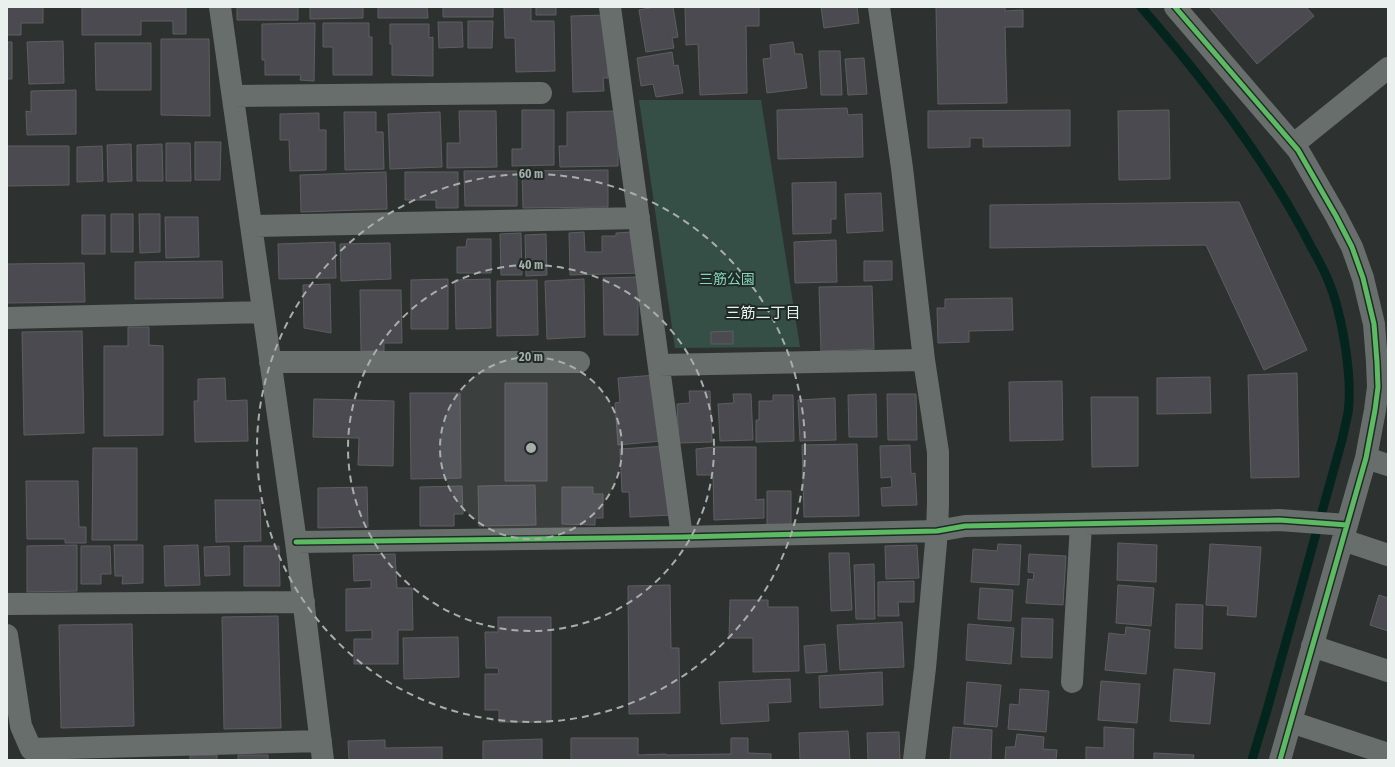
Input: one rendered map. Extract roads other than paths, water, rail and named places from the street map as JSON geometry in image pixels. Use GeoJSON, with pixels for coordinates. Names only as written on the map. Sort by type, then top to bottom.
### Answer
{"type":"FeatureCollection","features":[{"type":"Feature","properties":{"kind":"street"},"geometry":{"type":"LineString","coordinates":[[7,635],[21,726],[31,749],[322,750],[296,542],[220,7]]}},
{"type":"Feature","properties":{"kind":"street"},"geometry":{"type":"LineString","coordinates":[[610,7],[682,537]]}},
{"type":"Feature","properties":{"kind":"street"},"geometry":{"type":"LineString","coordinates":[[879,7],[902,168],[924,360],[938,452],[937,531],[925,668],[914,760]]}},
{"type":"Feature","properties":{"kind":"street"},"geometry":{"type":"LineString","coordinates":[[1180,9],[1294,144],[1336,216],[1352,247],[1363,278],[1374,324],[1378,387],[1366,458],[1343,530],[1280,760]]}},
{"type":"Feature","properties":{"kind":"street"},"geometry":{"type":"LineString","coordinates":[[1294,144],[1388,68]]}},
{"type":"Feature","properties":{"kind":"street"},"geometry":{"type":"LineString","coordinates":[[233,96],[541,92]]}},
{"type":"Feature","properties":{"kind":"street"},"geometry":{"type":"LineString","coordinates":[[252,226],[638,218]]}},
{"type":"Feature","properties":{"kind":"street"},"geometry":{"type":"LineString","coordinates":[[7,318],[263,312]]}},
{"type":"Feature","properties":{"kind":"street"},"geometry":{"type":"LineString","coordinates":[[659,365],[924,360]]}},
{"type":"Feature","properties":{"kind":"street"},"geometry":{"type":"LineString","coordinates":[[270,362],[579,362]]}},
{"type":"Feature","properties":{"kind":"street"},"geometry":{"type":"LineString","coordinates":[[1366,458],[1388,465]]}},
{"type":"Feature","properties":{"kind":"street"},"geometry":{"type":"LineString","coordinates":[[296,542],[682,537],[937,531],[965,526],[1279,520],[1297,521],[1343,530],[1388,555]]}},
{"type":"Feature","properties":{"kind":"street"},"geometry":{"type":"LineString","coordinates":[[1072,682],[1081,524]]}},
{"type":"Feature","properties":{"kind":"street"},"geometry":{"type":"LineString","coordinates":[[7,604],[304,602]]}},
{"type":"Feature","properties":{"kind":"street"},"geometry":{"type":"LineString","coordinates":[[1312,646],[1388,671]]}},
{"type":"Feature","properties":{"kind":"street"},"geometry":{"type":"LineString","coordinates":[[1290,722],[1388,754]]}},
{"type":"Feature","properties":{"kind":"waterway"},"geometry":{"type":"LineString","coordinates":[[1141,7],[1209,89],[1251,146],[1289,206],[1328,280],[1338,310],[1348,364],[1348,413],[1342,440],[1252,760]]}},
{"type":"Feature","properties":{"kind":"district","name":"三筋二丁目"},"geometry":{"type":"Point","coordinates":[763,313]}},
{"type":"Feature","properties":{"kind":"park label","name":"三筋公園"},"geometry":{"type":"Point","coordinates":[727,279]}}]}
